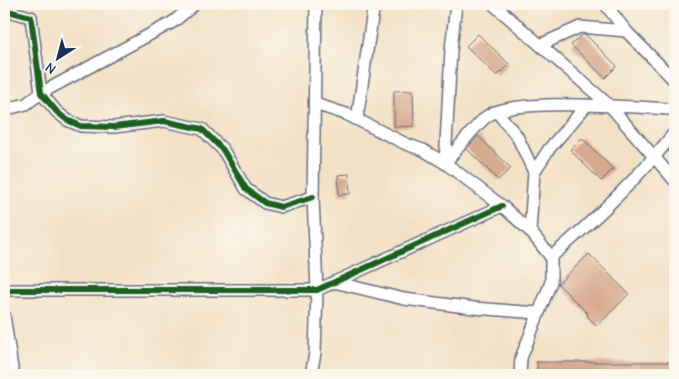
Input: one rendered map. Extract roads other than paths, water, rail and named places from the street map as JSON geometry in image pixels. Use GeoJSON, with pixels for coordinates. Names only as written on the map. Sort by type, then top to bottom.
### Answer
{"type":"FeatureCollection","features":[{"type":"Feature","properties":{"kind":"street"},"geometry":{"type":"LineString","coordinates":[[4,110],[26,104],[41,93],[173,22],[195,4]]}},
{"type":"Feature","properties":{"kind":"street"},"geometry":{"type":"LineString","coordinates":[[311,375],[315,353],[317,290],[313,197],[316,4]]}},
{"type":"Feature","properties":{"kind":"street"},"geometry":{"type":"LineString","coordinates":[[357,119],[374,4]]}},
{"type":"Feature","properties":{"kind":"street"},"geometry":{"type":"LineString","coordinates":[[445,163],[451,50],[456,4]]}},
{"type":"Feature","properties":{"kind":"street"},"geometry":{"type":"LineString","coordinates":[[493,4],[610,106],[675,181]]}},
{"type":"Feature","properties":{"kind":"street"},"geometry":{"type":"LineString","coordinates":[[605,4],[626,30],[675,81]]}},
{"type":"Feature","properties":{"kind":"street"},"geometry":{"type":"LineString","coordinates":[[4,10],[31,17],[41,93],[56,112],[67,120],[81,126],[114,127],[164,121],[202,129],[223,150],[246,190],[265,203],[281,207],[313,197]]}},
{"type":"Feature","properties":{"kind":"street"},"geometry":{"type":"LineString","coordinates":[[540,44],[580,27],[626,30]]}},
{"type":"Feature","properties":{"kind":"street"},"geometry":{"type":"LineString","coordinates":[[315,104],[357,119],[406,144],[423,150],[445,163],[502,206],[530,231],[551,257],[551,282],[521,358],[520,375]]}},
{"type":"Feature","properties":{"kind":"street"},"geometry":{"type":"LineString","coordinates":[[445,163],[486,116],[507,108],[531,106],[610,106],[675,110]]}},
{"type":"Feature","properties":{"kind":"street"},"geometry":{"type":"LineString","coordinates":[[534,172],[549,149],[586,106]]}},
{"type":"Feature","properties":{"kind":"street"},"geometry":{"type":"LineString","coordinates":[[497,112],[517,136],[534,172],[530,231]]}},
{"type":"Feature","properties":{"kind":"street"},"geometry":{"type":"LineString","coordinates":[[551,257],[595,219],[655,158],[675,132]]}},
{"type":"Feature","properties":{"kind":"street"},"geometry":{"type":"LineString","coordinates":[[4,290],[317,290],[502,206]]}},
{"type":"Feature","properties":{"kind":"street"},"geometry":{"type":"LineString","coordinates":[[334,282],[404,299],[474,308],[538,313]]}},
{"type":"Feature","properties":{"kind":"street"},"geometry":{"type":"LineString","coordinates":[[4,315],[13,375]]}}]}
